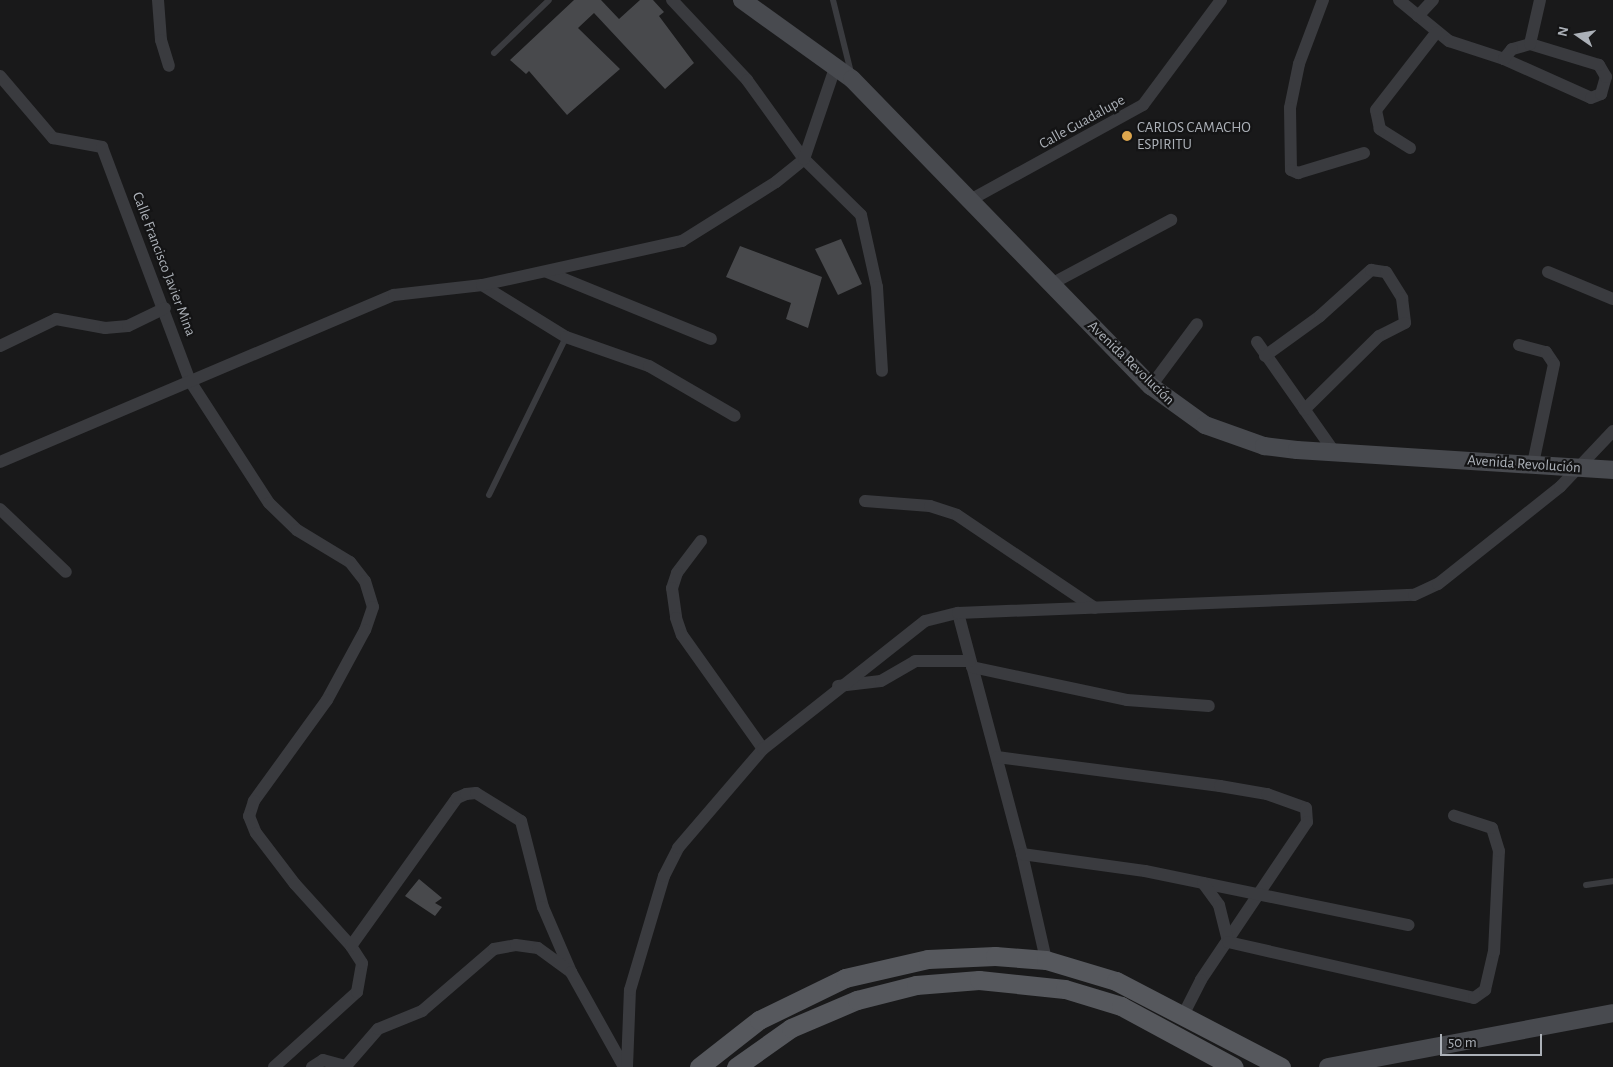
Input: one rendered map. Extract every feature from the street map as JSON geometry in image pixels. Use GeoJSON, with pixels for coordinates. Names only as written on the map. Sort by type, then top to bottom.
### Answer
{"type":"FeatureCollection","features":[{"type":"Feature","properties":{"kind":"main road"},"geometry":{"type":"LineString","coordinates":[[698,1067],[759,1020],[846,978],[928,959],[1046,960],[1116,980],[1184,1014],[1281,1067]]}},
{"type":"Feature","properties":{"kind":"main road"},"geometry":{"type":"LineString","coordinates":[[736,1067],[791,1028],[857,1000],[916,985],[979,980],[1057,988],[1121,1006],[1234,1067]]}},
{"type":"Feature","properties":{"kind":"street"},"geometry":{"type":"LineString","coordinates":[[158,0],[161,40],[170,66]]}},
{"type":"Feature","properties":{"kind":"street"},"geometry":{"type":"LineString","coordinates":[[672,0],[747,80],[804,159],[861,215],[866,227],[877,287],[882,371]]}},
{"type":"Feature","properties":{"kind":"street","name":"Avenida Revolución"},"geometry":{"type":"LineString","coordinates":[[742,0],[852,79],[972,199],[1152,386],[1181,411],[1236,438],[1335,454],[1613,470]]}},
{"type":"Feature","properties":{"kind":"street","name":"Calle Guadalupe"},"geometry":{"type":"LineString","coordinates":[[972,199],[1143,106],[1221,0]]}},
{"type":"Feature","properties":{"kind":"street"},"geometry":{"type":"LineString","coordinates":[[1323,0],[1295,82],[1288,144],[1291,170],[1298,173],[1364,153]]}},
{"type":"Feature","properties":{"kind":"street"},"geometry":{"type":"LineString","coordinates":[[1399,0],[1436,33],[1462,47],[1504,59],[1591,98],[1601,94],[1606,77],[1599,66],[1530,44],[1512,50],[1504,59]]}},
{"type":"Feature","properties":{"kind":"street"},"geometry":{"type":"LineString","coordinates":[[1418,16],[1433,0]]}},
{"type":"Feature","properties":{"kind":"street"},"geometry":{"type":"LineString","coordinates":[[1530,44],[1540,0]]}},
{"type":"Feature","properties":{"kind":"street"},"geometry":{"type":"LineString","coordinates":[[1410,148],[1380,129],[1376,110],[1436,33]]}},
{"type":"Feature","properties":{"kind":"street"},"geometry":{"type":"LineString","coordinates":[[0,462],[394,295],[482,285],[682,241],[783,178],[804,159],[835,68]]}},
{"type":"Feature","properties":{"kind":"street","name":"Calle Francisco Javier Mina"},"geometry":{"type":"LineString","coordinates":[[0,76],[53,138],[102,147],[133,237],[165,308],[190,381],[269,503],[297,530],[350,562],[366,581],[373,607],[327,700],[254,801],[249,816],[256,833],[296,884],[351,946],[362,963],[358,992],[274,1067]]}},
{"type":"Feature","properties":{"kind":"street"},"geometry":{"type":"LineString","coordinates":[[1053,283],[1171,220]]}},
{"type":"Feature","properties":{"kind":"street"},"geometry":{"type":"LineString","coordinates":[[1265,356],[1320,316],[1371,270],[1386,272],[1402,298],[1405,322],[1379,336],[1304,410]]}},
{"type":"Feature","properties":{"kind":"street"},"geometry":{"type":"LineString","coordinates":[[547,272],[711,339]]}},
{"type":"Feature","properties":{"kind":"street"},"geometry":{"type":"LineString","coordinates":[[1548,272],[1613,299]]}},
{"type":"Feature","properties":{"kind":"street"},"geometry":{"type":"LineString","coordinates":[[482,285],[566,337],[649,366],[735,416]]}},
{"type":"Feature","properties":{"kind":"street"},"geometry":{"type":"LineString","coordinates":[[0,346],[56,318],[105,328],[128,326],[165,308]]}},
{"type":"Feature","properties":{"kind":"street"},"geometry":{"type":"LineString","coordinates":[[1152,386],[1197,324]]}},
{"type":"Feature","properties":{"kind":"street"},"geometry":{"type":"LineString","coordinates":[[1257,342],[1335,454]]}},
{"type":"Feature","properties":{"kind":"street"},"geometry":{"type":"LineString","coordinates":[[1519,345],[1546,352],[1554,364],[1533,464]]}},
{"type":"Feature","properties":{"kind":"street"},"geometry":{"type":"LineString","coordinates":[[626,1067],[630,990],[664,876],[678,848],[763,749],[838,686],[925,621],[958,613],[1414,594],[1438,584],[1582,468],[1613,431]]}},
{"type":"Feature","properties":{"kind":"street"},"geometry":{"type":"LineString","coordinates":[[865,501],[930,506],[957,515],[1095,608]]}},
{"type":"Feature","properties":{"kind":"street"},"geometry":{"type":"LineString","coordinates":[[0,509],[66,572]]}},
{"type":"Feature","properties":{"kind":"street"},"geometry":{"type":"LineString","coordinates":[[701,541],[677,573],[672,588],[676,618],[682,635],[763,749]]}},
{"type":"Feature","properties":{"kind":"street"},"geometry":{"type":"LineString","coordinates":[[958,613],[998,757],[1046,960]]}},
{"type":"Feature","properties":{"kind":"street"},"geometry":{"type":"LineString","coordinates":[[838,686],[881,681],[915,661],[971,664],[1127,700],[1209,706]]}},
{"type":"Feature","properties":{"kind":"street"},"geometry":{"type":"LineString","coordinates":[[998,757],[1220,786],[1302,804],[1307,822],[1201,980],[1184,1014]]}},
{"type":"Feature","properties":{"kind":"street"},"geometry":{"type":"LineString","coordinates":[[351,946],[456,798],[476,793],[521,821],[543,907],[571,972],[626,1067]]}},
{"type":"Feature","properties":{"kind":"street"},"geometry":{"type":"LineString","coordinates":[[1228,942],[1462,998],[1478,996],[1485,990],[1494,952],[1497,836],[1483,822],[1454,816]]}},
{"type":"Feature","properties":{"kind":"street"},"geometry":{"type":"LineString","coordinates":[[1022,854],[1203,883],[1409,925]]}},
{"type":"Feature","properties":{"kind":"street"},"geometry":{"type":"LineString","coordinates":[[1203,883],[1219,905],[1228,942]]}},
{"type":"Feature","properties":{"kind":"street"},"geometry":{"type":"LineString","coordinates":[[312,1067],[323,1060],[346,1066],[378,1028],[422,1011],[494,949],[538,948],[571,972]]}},
{"type":"Feature","properties":{"kind":"street"},"geometry":{"type":"LineString","coordinates":[[1328,1067],[1382,1063],[1613,1013]]}},
{"type":"Feature","properties":{"kind":"lane"},"geometry":{"type":"LineString","coordinates":[[494,53],[549,0]]}},
{"type":"Feature","properties":{"kind":"lane"},"geometry":{"type":"LineString","coordinates":[[833,0],[852,79]]}},
{"type":"Feature","properties":{"kind":"lane"},"geometry":{"type":"LineString","coordinates":[[489,495],[566,337]]}},
{"type":"Feature","properties":{"kind":"lane"},"geometry":{"type":"LineString","coordinates":[[1586,885],[1613,881]]}},
{"type":"Feature","properties":{"kind":"building"},"geometry":{"type":"Polygon","coordinates":[[[574,0],[601,0],[619,19],[640,0],[653,0],[664,12],[659,16],[694,63],[665,89],[594,13],[578,28],[620,69],[567,115],[529,71],[526,74],[510,60],[574,0]]]}},
{"type":"Feature","properties":{"kind":"building"},"geometry":{"type":"Polygon","coordinates":[[[841,239],[862,284],[838,295],[815,249],[841,239]]]}},
{"type":"Feature","properties":{"kind":"building"},"geometry":{"type":"Polygon","coordinates":[[[740,246],[822,277],[808,328],[786,319],[791,303],[726,277],[740,246]]]}},
{"type":"Feature","properties":{"kind":"building"},"geometry":{"type":"Polygon","coordinates":[[[419,879],[442,898],[435,903],[442,907],[435,916],[405,896],[419,879]]]}},
{"type":"Feature","properties":{"kind":"place","name":"CARLOS CAMACHO ESPIRITU"},"geometry":{"type":"Point","coordinates":[1127,136]}}]}
